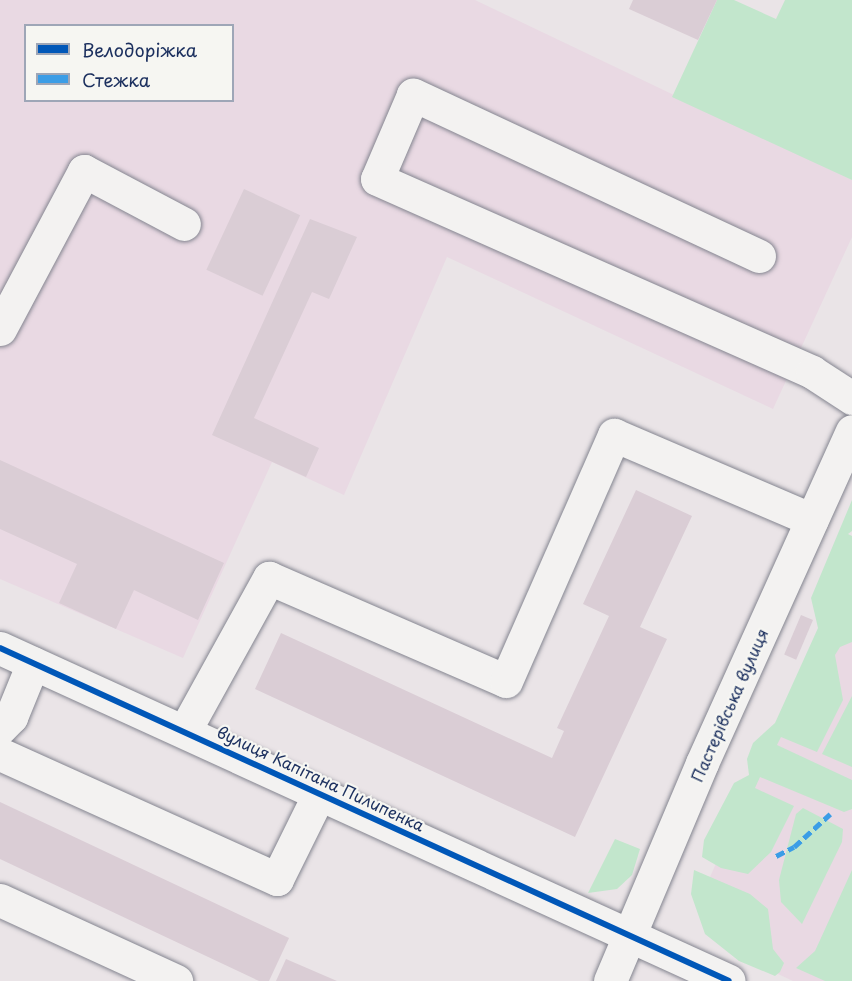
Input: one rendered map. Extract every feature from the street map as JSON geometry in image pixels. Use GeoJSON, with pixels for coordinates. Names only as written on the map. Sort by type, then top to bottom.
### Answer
{"type":"FeatureCollection","features":[{"type":"Feature","properties":{"kind":"street"},"geometry":{"type":"LineString","coordinates":[[759,256],[413,95],[377,179],[812,372],[852,398]]}},
{"type":"Feature","properties":{"kind":"street"},"geometry":{"type":"LineString","coordinates":[[0,329],[84,171],[184,224]]}},
{"type":"Feature","properties":{"kind":"street","name":"Пастерівська вулиця"},"geometry":{"type":"LineString","coordinates":[[610,981],[852,431]]}},
{"type":"Feature","properties":{"kind":"street"},"geometry":{"type":"LineString","coordinates":[[185,730],[269,578],[506,681],[614,435],[812,520]]}},
{"type":"Feature","properties":{"kind":"street","name":"вулиця Капітана Пилипенка"},"geometry":{"type":"LineString","coordinates":[[0,648],[185,730],[319,794],[729,981]]}},
{"type":"Feature","properties":{"kind":"street"},"geometry":{"type":"LineString","coordinates":[[0,728],[11,717],[33,663]]}},
{"type":"Feature","properties":{"kind":"street"},"geometry":{"type":"LineString","coordinates":[[0,754],[277,879],[319,794]]}},
{"type":"Feature","properties":{"kind":"street"},"geometry":{"type":"LineString","coordinates":[[0,900],[176,981]]}},
{"type":"Feature","properties":{"kind":"shaded area"},"geometry":{"type":"Polygon","coordinates":[[[0,0],[475,0],[852,180],[852,237],[773,409],[447,257],[344,495],[272,462],[183,658],[0,579],[0,0]]]}},
{"type":"Feature","properties":{"kind":"shaded area"},"geometry":{"type":"Polygon","coordinates":[[[852,559],[852,981],[793,981],[750,961],[710,877],[852,559]]]}},
{"type":"Feature","properties":{"kind":"green space"},"geometry":{"type":"Polygon","coordinates":[[[717,0],[734,0],[776,19],[785,0],[852,0],[852,180],[672,97],[717,0]]]}},
{"type":"Feature","properties":{"kind":"green space"},"geometry":{"type":"Polygon","coordinates":[[[852,500],[852,531],[848,534],[852,536],[852,642],[840,647],[835,655],[843,700],[817,752],[781,737],[777,745],[852,780],[852,809],[844,812],[760,777],[755,788],[794,806],[771,852],[748,874],[721,868],[702,857],[704,840],[734,783],[749,775],[747,759],[753,743],[775,723],[818,628],[811,598],[852,500]]]}},
{"type":"Feature","properties":{"kind":"green space"},"geometry":{"type":"Polygon","coordinates":[[[852,696],[852,767],[822,754],[852,696]]]}},
{"type":"Feature","properties":{"kind":"green space"},"geometry":{"type":"Polygon","coordinates":[[[803,808],[843,829],[842,842],[802,924],[781,902],[779,880],[796,814],[803,808]]]}},
{"type":"Feature","properties":{"kind":"green space"},"geometry":{"type":"Polygon","coordinates":[[[615,839],[640,849],[632,875],[617,889],[588,893],[615,839]]]}},
{"type":"Feature","properties":{"kind":"green space"},"geometry":{"type":"Polygon","coordinates":[[[694,870],[750,894],[768,909],[773,949],[784,963],[780,972],[775,976],[739,961],[705,934],[691,894],[694,870]]]}},
{"type":"Feature","properties":{"kind":"green space"},"geometry":{"type":"Polygon","coordinates":[[[852,870],[852,981],[825,981],[796,968],[815,951],[852,870]]]}},
{"type":"Feature","properties":{"kind":"building"},"geometry":{"type":"Polygon","coordinates":[[[633,0],[717,0],[698,40],[629,9],[633,0]]]}},
{"type":"Feature","properties":{"kind":"building"},"geometry":{"type":"Polygon","coordinates":[[[244,189],[300,215],[263,296],[206,270],[244,189]]]}},
{"type":"Feature","properties":{"kind":"building"},"geometry":{"type":"Polygon","coordinates":[[[310,219],[357,237],[329,299],[312,292],[254,418],[319,448],[306,477],[212,435],[310,219]]]}},
{"type":"Feature","properties":{"kind":"building"},"geometry":{"type":"Polygon","coordinates":[[[0,460],[224,563],[198,620],[134,590],[116,629],[59,603],[77,564],[0,529],[0,460]]]}},
{"type":"Feature","properties":{"kind":"building"},"geometry":{"type":"Polygon","coordinates":[[[636,490],[692,516],[640,627],[667,639],[575,837],[255,689],[281,633],[552,758],[564,731],[557,728],[609,616],[583,604],[636,490]]]}},
{"type":"Feature","properties":{"kind":"building"},"geometry":{"type":"Polygon","coordinates":[[[801,615],[813,620],[796,660],[784,655],[801,615]]]}},
{"type":"Feature","properties":{"kind":"building"},"geometry":{"type":"Polygon","coordinates":[[[0,802],[289,938],[269,981],[259,981],[0,859],[0,802]]]}},
{"type":"Feature","properties":{"kind":"building"},"geometry":{"type":"Polygon","coordinates":[[[286,959],[337,981],[276,981],[286,959]]]}},
{"type":"Feature","properties":{"kind":"marked path"},"geometry":{"type":"LineString","coordinates":[[776,856],[794,847],[830,814]]}},
{"type":"Feature","properties":{"kind":"cycle path"},"geometry":{"type":"LineString","coordinates":[[0,648],[729,981]]}}]}
